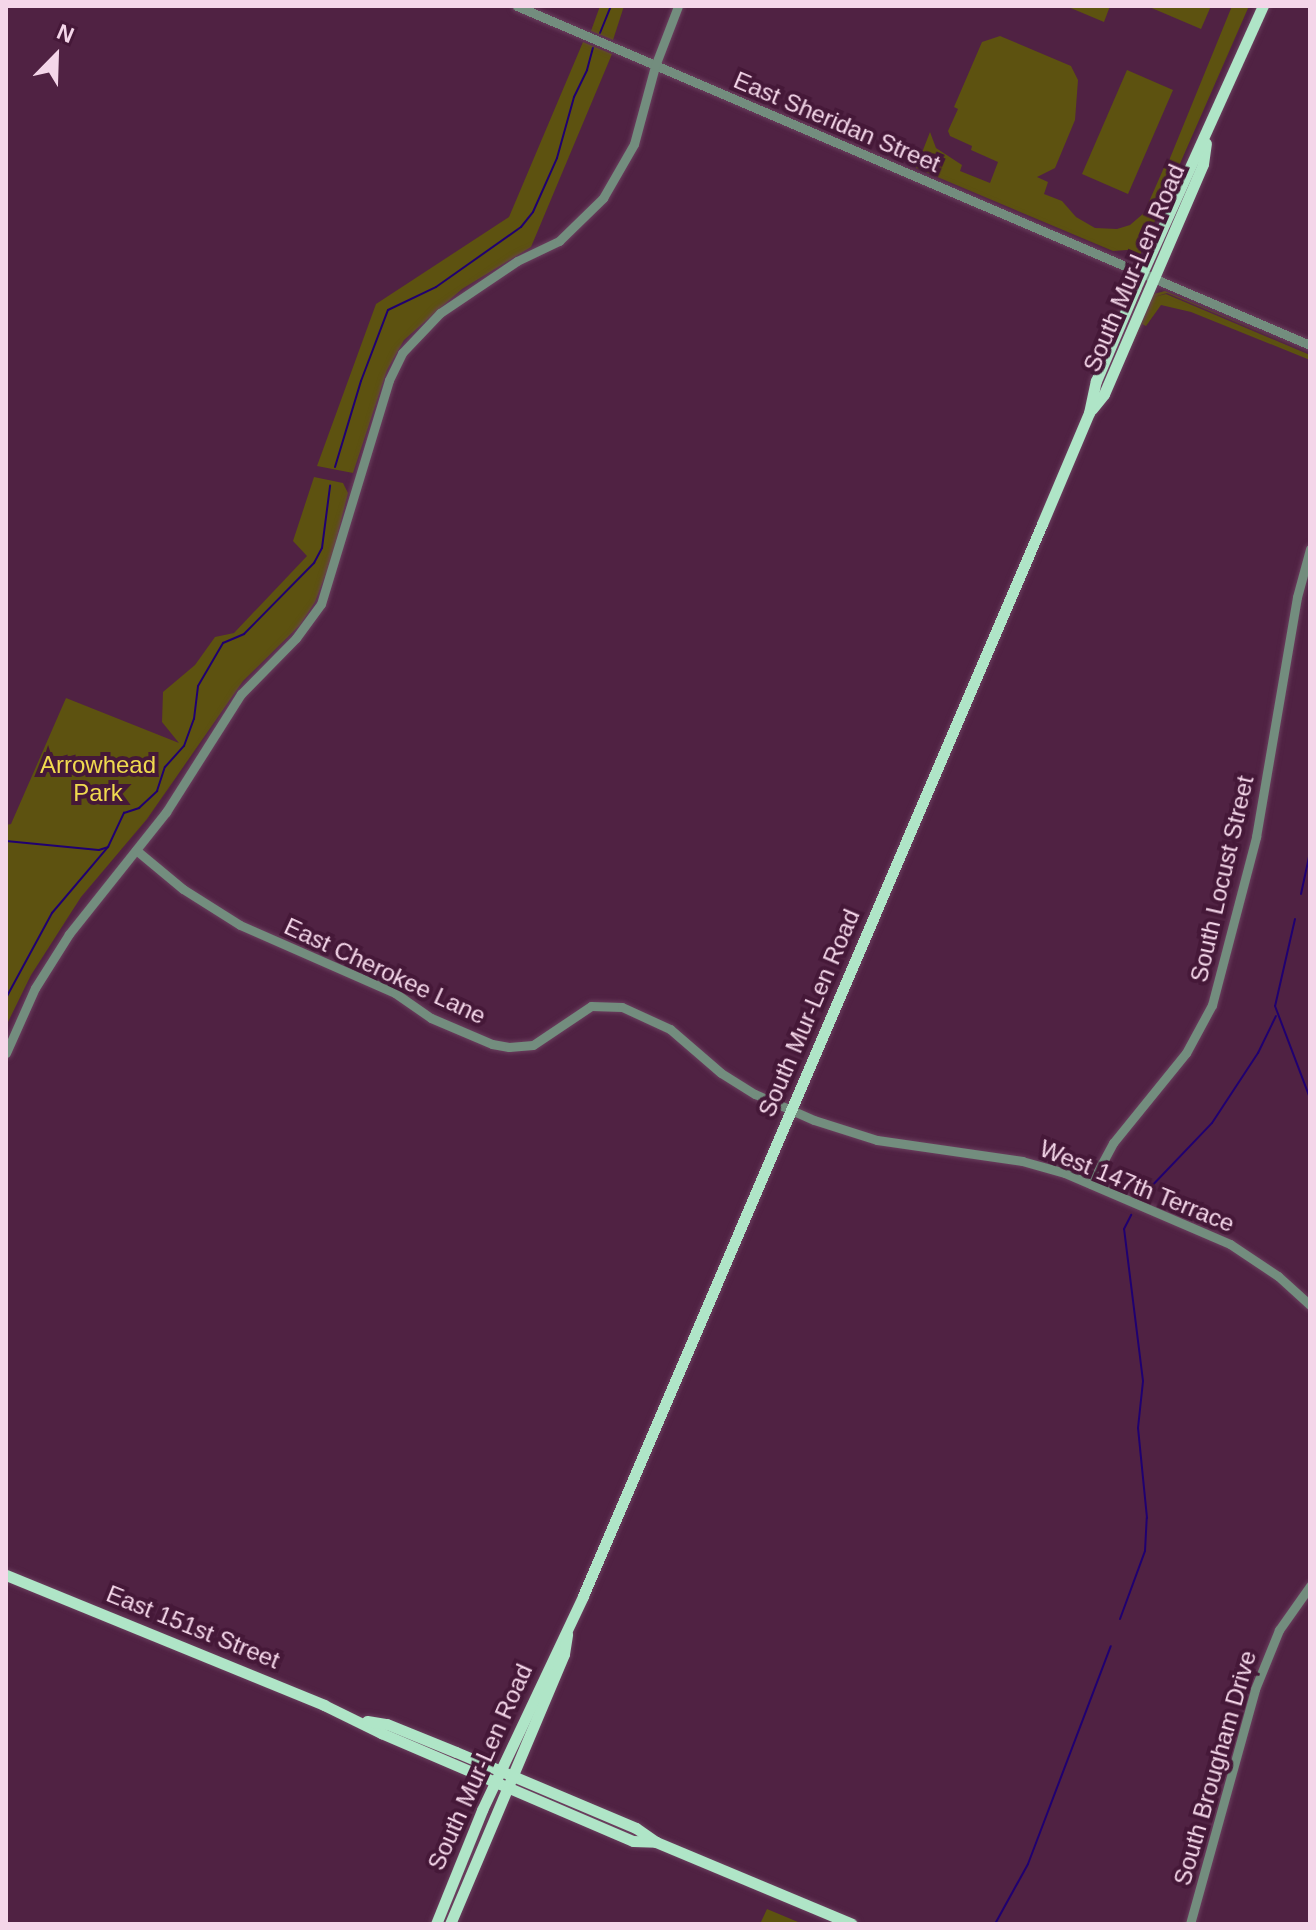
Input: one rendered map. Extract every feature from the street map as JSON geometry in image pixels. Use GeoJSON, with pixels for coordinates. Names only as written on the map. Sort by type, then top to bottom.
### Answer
{"type":"FeatureCollection","features":[{"type":"Feature","properties":{"kind":"main road","name":"South Mur-Len Road"},"geometry":{"type":"LineString","coordinates":[[450,1924],[555,1650],[568,1630],[1089,413],[1104,394],[1191,162],[1207,135],[1263,6]]}},
{"type":"Feature","properties":{"kind":"main road","name":"East 151st Street"},"geometry":{"type":"LineString","coordinates":[[6,1575],[363,1721],[387,1724],[504,1779],[636,1828],[656,1842],[852,1924]]}},
{"type":"Feature","properties":{"kind":"main road","name":"South Mur-Len Road"},"geometry":{"type":"LineString","coordinates":[[436,1924],[465,1851],[504,1779]]}},
{"type":"Feature","properties":{"kind":"main road"},"geometry":{"type":"LineString","coordinates":[[460,1900],[455,1894],[465,1870],[465,1851]]}},
{"type":"Feature","properties":{"kind":"street","name":"East Sheridan Street"},"geometry":{"type":"LineString","coordinates":[[517,6],[1310,345]]}},
{"type":"Feature","properties":{"kind":"street"},"geometry":{"type":"LineString","coordinates":[[6,1053],[35,988],[58,950],[183,789],[241,694],[304,629],[321,604],[389,380],[408,345],[465,294],[517,261],[547,249],[586,218],[629,155],[640,128],[655,66],[678,6]]}},
{"type":"Feature","properties":{"kind":"street","name":"South Locust Street"},"geometry":{"type":"LineString","coordinates":[[1091,1184],[1113,1143],[1186,1053],[1212,1005],[1256,837],[1297,597],[1310,549]]}},
{"type":"Feature","properties":{"kind":"street","name":"East Cherokee Lane"},"geometry":{"type":"LineString","coordinates":[[136,850],[183,889],[231,920],[395,993],[447,1026],[492,1044],[517,1047],[549,1037],[591,1006],[622,1007],[670,1029],[735,1083],[792,1109]]}},
{"type":"Feature","properties":{"kind":"street","name":"West 147th Terrace"},"geometry":{"type":"LineString","coordinates":[[792,1109],[877,1140],[1022,1161],[1091,1184],[1230,1244],[1278,1276],[1310,1305]]}},
{"type":"Feature","properties":{"kind":"street","name":"South Brougham Drive"},"geometry":{"type":"LineString","coordinates":[[1190,1924],[1261,1672],[1279,1630],[1310,1586]]}},
{"type":"Feature","properties":{"kind":"green space"},"geometry":{"type":"Polygon","coordinates":[[[600,6],[624,6],[613,40],[591,31],[600,6]]]}},
{"type":"Feature","properties":{"kind":"green space"},"geometry":{"type":"Polygon","coordinates":[[[1066,6],[1110,6],[1104,22],[1066,6]]]}},
{"type":"Feature","properties":{"kind":"green space"},"geometry":{"type":"Polygon","coordinates":[[[1147,6],[1211,6],[1201,29],[1147,6]]]}},
{"type":"Feature","properties":{"kind":"green space"},"geometry":{"type":"Polygon","coordinates":[[[1232,6],[1249,6],[1140,255],[1127,250],[1113,251],[916,168],[930,132],[936,148],[962,165],[960,171],[990,183],[998,162],[971,150],[972,146],[950,136],[948,131],[958,109],[954,107],[982,42],[1000,36],[1071,66],[1078,80],[1075,120],[1055,168],[1037,177],[1048,182],[1044,194],[1062,201],[1076,217],[1095,228],[1117,229],[1130,225],[1144,213],[1168,163],[1232,6]]]}},
{"type":"Feature","properties":{"kind":"green space"},"geometry":{"type":"Polygon","coordinates":[[[583,42],[612,54],[531,247],[462,289],[404,340],[387,370],[353,473],[317,466],[376,304],[509,217],[583,42]]]}},
{"type":"Feature","properties":{"kind":"green space"},"geometry":{"type":"Polygon","coordinates":[[[1127,70],[1173,90],[1128,194],[1082,174],[1127,70]]]}},
{"type":"Feature","properties":{"kind":"green space"},"geometry":{"type":"Polygon","coordinates":[[[1165,291],[1310,353],[1167,293],[1154,297],[1166,294],[1310,355],[1310,360],[1191,312],[1161,305],[1146,326],[1142,324],[1132,347],[1153,294],[1165,291]]]}},
{"type":"Feature","properties":{"kind":"green space","name":"Arrowhead Park"},"geometry":{"type":"Polygon","coordinates":[[[314,477],[343,483],[348,493],[331,561],[315,602],[300,625],[243,681],[147,819],[81,897],[31,975],[6,1026],[6,825],[11,824],[66,698],[179,743],[162,722],[163,692],[195,665],[215,637],[234,633],[307,556],[293,541],[314,477]]]}},
{"type":"Feature","properties":{"kind":"green space"},"geometry":{"type":"Polygon","coordinates":[[[767,1909],[798,1922],[804,1924],[760,1924],[767,1909]]]}},
{"type":"Feature","properties":{"kind":"waterway"},"geometry":{"type":"LineString","coordinates":[[600,33],[611,6]]}},
{"type":"Feature","properties":{"kind":"waterway"},"geometry":{"type":"LineString","coordinates":[[335,467],[361,381],[388,310],[436,287],[521,227],[533,212],[557,158],[574,97],[593,48]]}},
{"type":"Feature","properties":{"kind":"waterway"},"geometry":{"type":"LineString","coordinates":[[6,998],[52,913],[108,847],[124,813],[139,808],[157,791],[165,767],[184,746],[194,719],[198,686],[223,643],[244,634],[314,563],[322,548],[330,486]]}},
{"type":"Feature","properties":{"kind":"waterway"},"geometry":{"type":"LineString","coordinates":[[6,841],[99,850],[108,847]]}},
{"type":"Feature","properties":{"kind":"waterway"},"geometry":{"type":"LineString","coordinates":[[1301,894],[1310,852]]}},
{"type":"Feature","properties":{"kind":"waterway"},"geometry":{"type":"LineString","coordinates":[[1295,919],[1275,1006],[1310,1098]]}},
{"type":"Feature","properties":{"kind":"waterway"},"geometry":{"type":"LineString","coordinates":[[1146,1192],[1212,1123],[1258,1053],[1276,1016]]}},
{"type":"Feature","properties":{"kind":"waterway"},"geometry":{"type":"LineString","coordinates":[[1120,1619],[1145,1551],[1147,1518],[1138,1428],[1143,1381],[1124,1229],[1131,1215]]}},
{"type":"Feature","properties":{"kind":"waterway"},"geometry":{"type":"LineString","coordinates":[[995,1924],[1028,1864],[1111,1646]]}}]}
